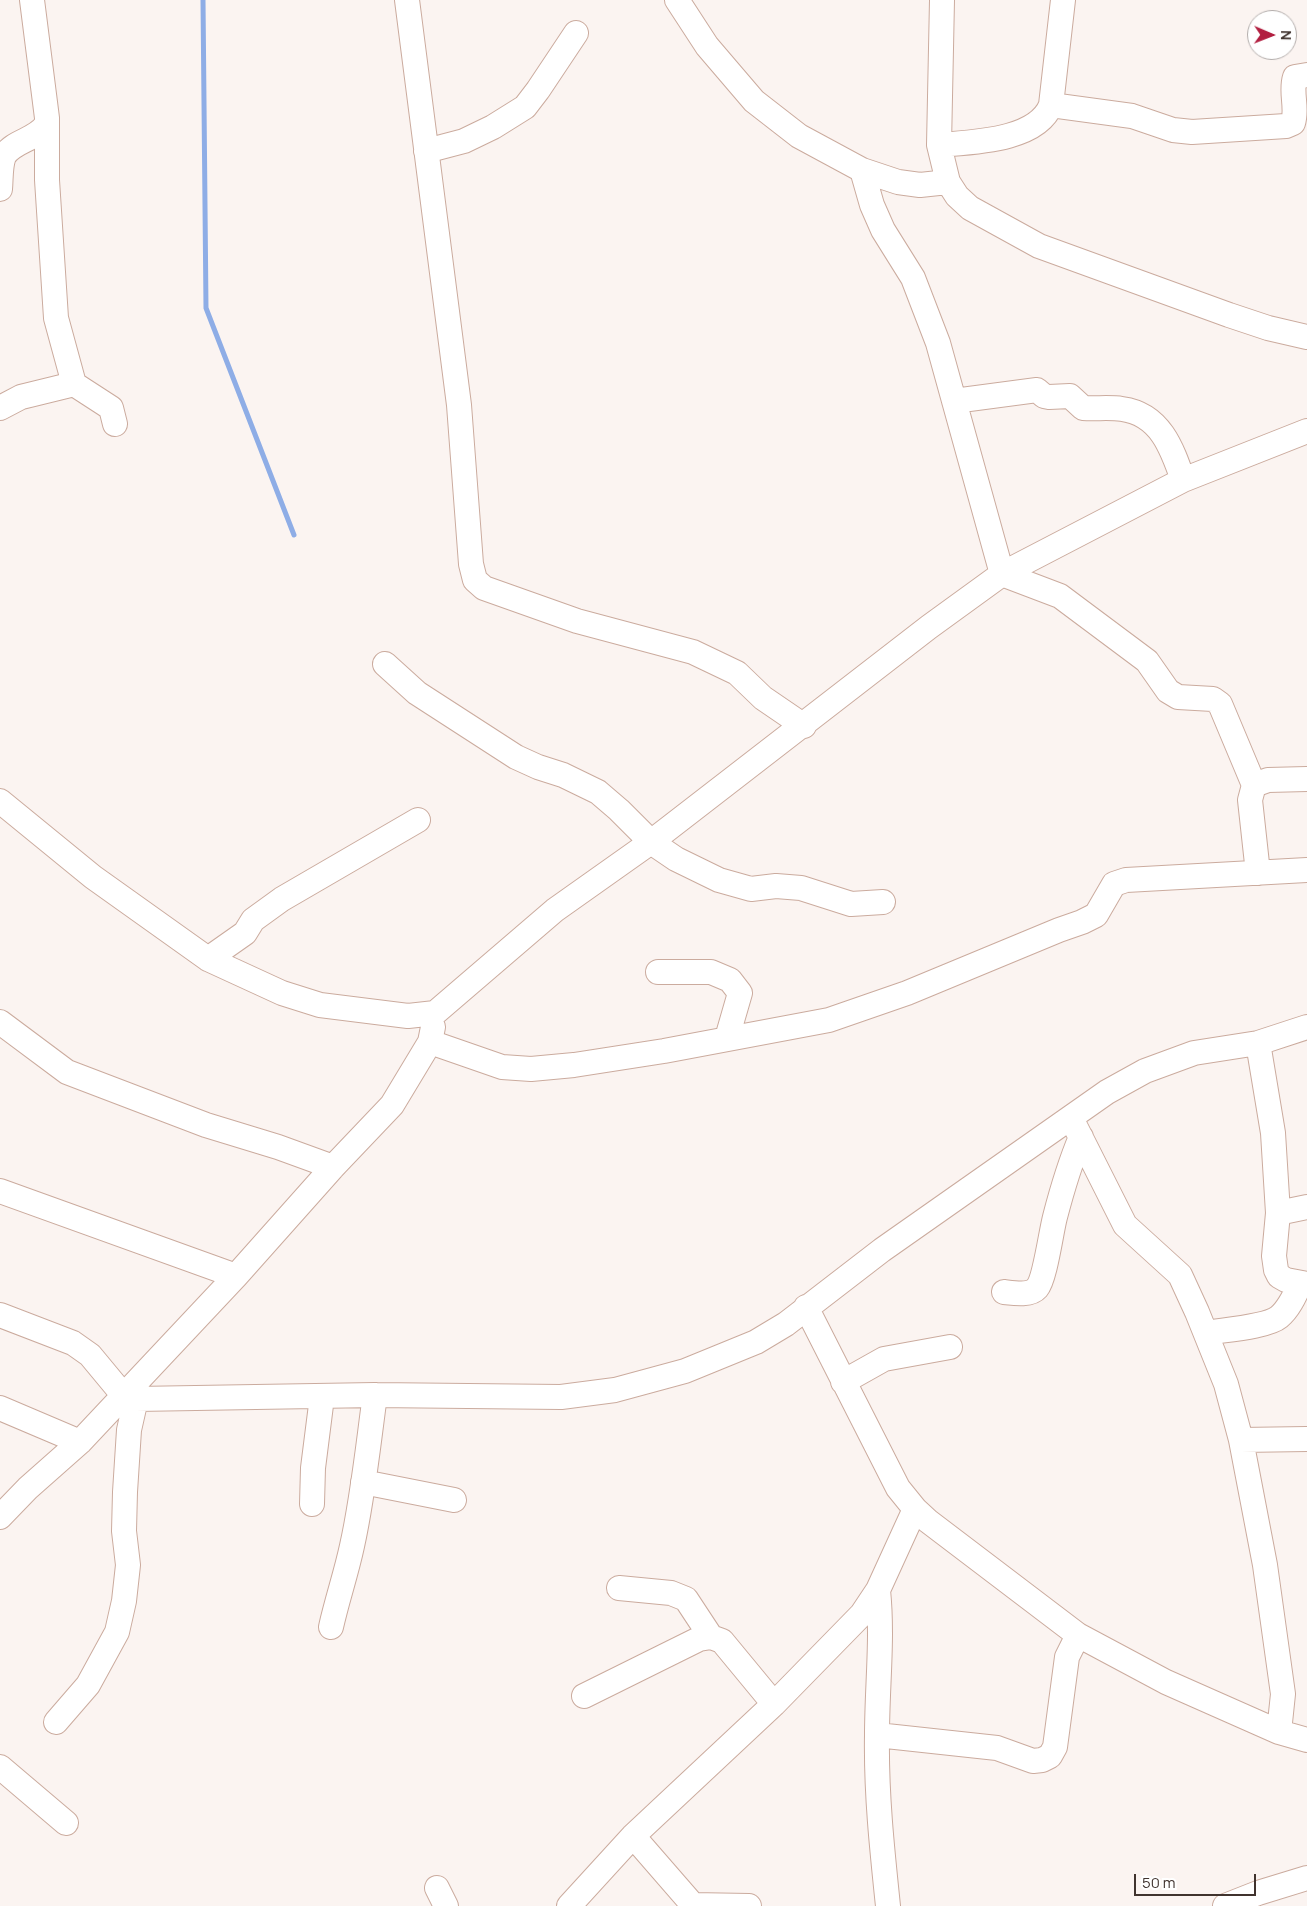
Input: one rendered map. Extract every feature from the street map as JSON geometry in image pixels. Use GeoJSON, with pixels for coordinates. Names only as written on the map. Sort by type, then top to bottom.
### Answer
{"type":"FeatureCollection","features":[{"type":"Feature","properties":{"kind":"street"},"geometry":{"type":"LineString","coordinates":[[32,0],[47,118],[47,180],[56,318],[74,384],[111,408],[115,424]]}},
{"type":"Feature","properties":{"kind":"street"},"geometry":{"type":"LineString","coordinates":[[407,0],[460,405],[471,564],[474,580],[484,588],[578,621],[693,652],[737,673],[763,698],[804,726]]}},
{"type":"Feature","properties":{"kind":"street"},"geometry":{"type":"LineString","coordinates":[[677,0],[707,46],[754,101],[799,136],[862,170],[898,182],[920,185],[948,182]]}},
{"type":"Feature","properties":{"kind":"street"},"geometry":{"type":"LineString","coordinates":[[942,0],[939,145],[948,182],[957,196],[970,208],[1039,246],[1229,315],[1268,328],[1307,337]]}},
{"type":"Feature","properties":{"kind":"street"},"geometry":{"type":"LineString","coordinates":[[939,145],[999,140],[1033,125],[1042,120],[1048,113],[1051,105],[1063,0]]}},
{"type":"Feature","properties":{"kind":"street"},"geometry":{"type":"LineString","coordinates":[[426,151],[464,141],[493,127],[525,107],[576,33]]}},
{"type":"Feature","properties":{"kind":"street"},"geometry":{"type":"LineString","coordinates":[[1051,105],[1132,116],[1173,130],[1192,132],[1286,126],[1293,123],[1296,116],[1293,83],[1295,77],[1307,75]]}},
{"type":"Feature","properties":{"kind":"street"},"geometry":{"type":"LineString","coordinates":[[0,189],[1,166],[4,157],[10,149],[41,132],[46,125]]}},
{"type":"Feature","properties":{"kind":"street"},"geometry":{"type":"LineString","coordinates":[[862,170],[872,205],[883,230],[913,278],[938,344],[1002,574]]}},
{"type":"Feature","properties":{"kind":"street"},"geometry":{"type":"LineString","coordinates":[[0,408],[21,397],[74,384]]}},
{"type":"Feature","properties":{"kind":"street"},"geometry":{"type":"LineString","coordinates":[[954,400],[1037,390],[1044,396],[1070,396],[1083,408],[1123,409],[1140,414],[1154,423],[1165,436],[1174,453],[1183,480]]}},
{"type":"Feature","properties":{"kind":"street"},"geometry":{"type":"LineString","coordinates":[[0,801],[93,877],[208,959],[282,993],[320,1005],[408,1016],[435,1013],[555,910],[651,842],[804,726],[930,627],[1002,574],[1183,480],[1307,431]]}},
{"type":"Feature","properties":{"kind":"street"},"geometry":{"type":"LineString","coordinates":[[1002,574],[1060,596],[1147,661],[1168,691],[1178,697],[1214,698],[1220,704],[1254,785],[1250,800],[1258,872]]}},
{"type":"Feature","properties":{"kind":"street"},"geometry":{"type":"LineString","coordinates":[[385,664],[417,693],[516,757],[538,768],[563,775],[598,792],[651,842],[676,859],[719,880],[751,889],[776,886],[801,888],[851,904],[883,902]]}},
{"type":"Feature","properties":{"kind":"street"},"geometry":{"type":"LineString","coordinates":[[1254,785],[1268,780],[1307,779]]}},
{"type":"Feature","properties":{"kind":"street"},"geometry":{"type":"LineString","coordinates":[[208,959],[244,933],[253,920],[282,899],[418,820]]}},
{"type":"Feature","properties":{"kind":"street"},"geometry":{"type":"LineString","coordinates":[[430,1042],[502,1067],[531,1069],[574,1065],[664,1051],[829,1020],[907,993],[1082,922],[1096,915],[1114,884],[1126,880],[1307,870]]}},
{"type":"Feature","properties":{"kind":"street"},"geometry":{"type":"LineString","coordinates":[[658,972],[711,972],[730,980],[740,993],[727,1038]]}},
{"type":"Feature","properties":{"kind":"street"},"geometry":{"type":"LineString","coordinates":[[0,1517],[28,1488],[130,1397],[333,1167],[392,1105],[430,1042],[435,1013]]}},
{"type":"Feature","properties":{"kind":"street"},"geometry":{"type":"LineString","coordinates":[[0,1022],[67,1072],[206,1125],[278,1147],[333,1167]]}},
{"type":"Feature","properties":{"kind":"street"},"geometry":{"type":"LineString","coordinates":[[130,1397],[322,1397],[375,1395],[561,1397],[615,1390],[685,1371],[756,1342],[786,1324],[882,1250],[1076,1127],[1107,1092],[1145,1071],[1194,1053],[1258,1043],[1307,1027]]}},
{"type":"Feature","properties":{"kind":"street"},"geometry":{"type":"LineString","coordinates":[[1206,1333],[1264,1324],[1278,1318],[1304,1284],[1286,1280],[1279,1276],[1276,1270],[1274,1256],[1278,1213],[1273,1133],[1258,1043]]}},
{"type":"Feature","properties":{"kind":"street"},"geometry":{"type":"LineString","coordinates":[[1004,1292],[1030,1293],[1038,1288],[1069,1165],[1076,1127]]}},
{"type":"Feature","properties":{"kind":"street"},"geometry":{"type":"LineString","coordinates":[[1076,1127],[1125,1225],[1180,1275],[1226,1384],[1241,1440],[1265,1565],[1283,1694],[1279,1732]]}},
{"type":"Feature","properties":{"kind":"street"},"geometry":{"type":"LineString","coordinates":[[0,1191],[236,1276]]}},
{"type":"Feature","properties":{"kind":"street"},"geometry":{"type":"LineString","coordinates":[[1278,1213],[1307,1207]]}},
{"type":"Feature","properties":{"kind":"street"},"geometry":{"type":"LineString","coordinates":[[806,1308],[898,1488],[915,1509],[928,1521],[1078,1635],[1166,1682],[1279,1732],[1307,1740]]}},
{"type":"Feature","properties":{"kind":"street"},"geometry":{"type":"LineString","coordinates":[[0,1315],[73,1342],[90,1355],[130,1397],[124,1531],[128,1565],[124,1601],[116,1632],[88,1685],[56,1722]]}},
{"type":"Feature","properties":{"kind":"street"},"geometry":{"type":"LineString","coordinates":[[843,1382],[884,1359],[950,1347]]}},
{"type":"Feature","properties":{"kind":"street"},"geometry":{"type":"LineString","coordinates":[[331,1627],[337,1597],[352,1547],[375,1395]]}},
{"type":"Feature","properties":{"kind":"street"},"geometry":{"type":"LineString","coordinates":[[312,1504],[313,1468],[322,1397]]}},
{"type":"Feature","properties":{"kind":"street"},"geometry":{"type":"LineString","coordinates":[[0,1408],[80,1442]]}},
{"type":"Feature","properties":{"kind":"street"},"geometry":{"type":"LineString","coordinates":[[1241,1440],[1307,1439]]}},
{"type":"Feature","properties":{"kind":"street"},"geometry":{"type":"LineString","coordinates":[[363,1482],[454,1500]]}},
{"type":"Feature","properties":{"kind":"street"},"geometry":{"type":"LineString","coordinates":[[0,1490],[28,1488]]}},
{"type":"Feature","properties":{"kind":"street"},"geometry":{"type":"LineString","coordinates":[[570,1906],[633,1836],[774,1704],[862,1614],[878,1590],[915,1509]]}},
{"type":"Feature","properties":{"kind":"street"},"geometry":{"type":"LineString","coordinates":[[619,1588],[671,1593],[686,1599],[711,1637]]}},
{"type":"Feature","properties":{"kind":"street"},"geometry":{"type":"LineString","coordinates":[[878,1590],[881,1621],[877,1735],[879,1820],[888,1906]]}},
{"type":"Feature","properties":{"kind":"street"},"geometry":{"type":"LineString","coordinates":[[877,1735],[996,1748],[1033,1761],[1042,1760],[1050,1756],[1055,1747],[1067,1657],[1078,1635]]}},
{"type":"Feature","properties":{"kind":"street"},"geometry":{"type":"LineString","coordinates":[[584,1696],[699,1639],[711,1637],[722,1641],[774,1704]]}},
{"type":"Feature","properties":{"kind":"street"},"geometry":{"type":"LineString","coordinates":[[0,1767],[66,1823]]}},
{"type":"Feature","properties":{"kind":"street"},"geometry":{"type":"LineString","coordinates":[[633,1836],[693,1905],[749,1906]]}},
{"type":"Feature","properties":{"kind":"street"},"geometry":{"type":"LineString","coordinates":[[1225,1906],[1307,1878]]}},
{"type":"Feature","properties":{"kind":"waterway"},"geometry":{"type":"LineString","coordinates":[[203,0],[206,308],[294,535]]}}]}
